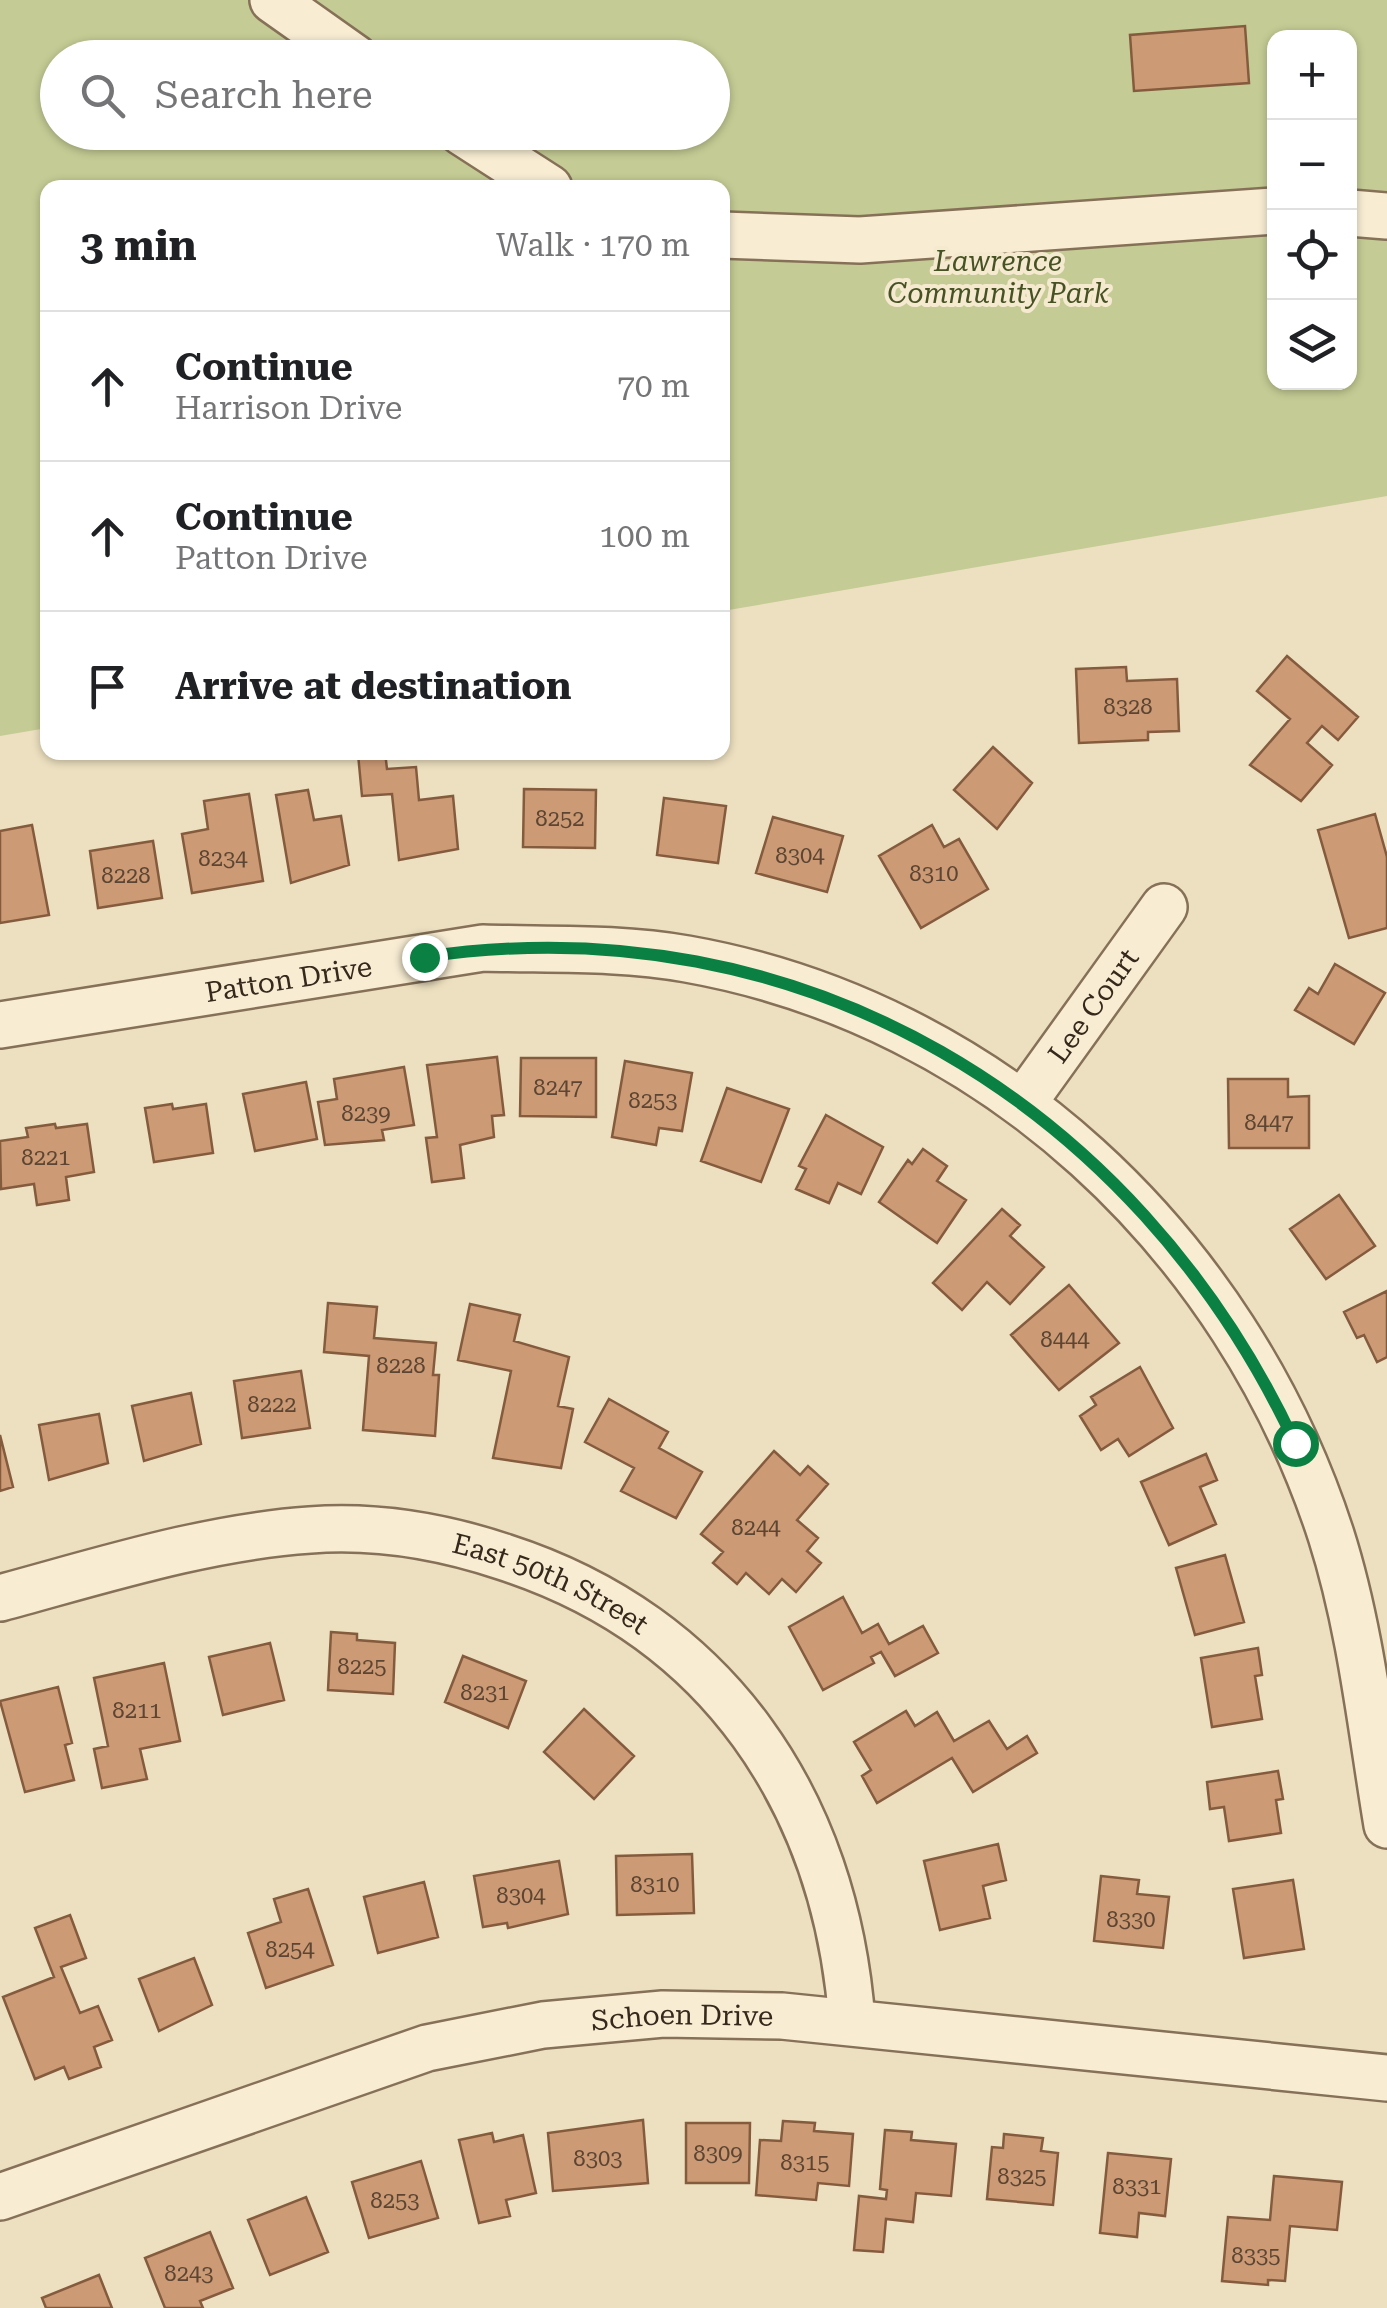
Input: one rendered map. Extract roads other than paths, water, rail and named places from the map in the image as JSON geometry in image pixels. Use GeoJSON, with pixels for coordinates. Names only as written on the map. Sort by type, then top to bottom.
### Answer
{"type":"FeatureCollection","features":[{"type":"Feature","properties":{"kind":"street"},"geometry":{"type":"LineString","coordinates":[[273,0],[330,40]]}},
{"type":"Feature","properties":{"kind":"street"},"geometry":{"type":"LineString","coordinates":[[490,150],[537,180]]}},
{"type":"Feature","properties":{"kind":"street"},"geometry":{"type":"LineString","coordinates":[[730,235],[860,240],[1267,211]]}},
{"type":"Feature","properties":{"kind":"street"},"geometry":{"type":"LineString","coordinates":[[1357,214],[1387,216]]}},
{"type":"Feature","properties":{"kind":"street","name":"Lee Court"},"geometry":{"type":"LineString","coordinates":[[1023,1102],[1164,907]]}},
{"type":"Feature","properties":{"kind":"street","name":"Patton Drive"},"geometry":{"type":"LineString","coordinates":[[0,1026],[483,948],[622,951],[681,958],[760,976],[872,1014],[944,1050],[1070,1138],[1155,1223],[1216,1302],[1278,1407],[1311,1480],[1346,1592],[1387,1825]]}},
{"type":"Feature","properties":{"kind":"street","name":"East 50th Street"},"geometry":{"type":"LineString","coordinates":[[0,1598],[228,1542],[311,1530],[374,1530],[446,1540],[551,1572],[603,1597],[668,1643],[701,1674],[750,1728],[773,1761],[817,1848],[836,1907],[847,1964],[852,2022]]}},
{"type":"Feature","properties":{"kind":"street","name":"Schoen Drive"},"geometry":{"type":"LineString","coordinates":[[0,2197],[427,2048],[544,2024],[662,2014],[852,2022],[1387,2078]]}},
{"type":"Feature","properties":{"kind":"park label","name":"Lawrence Community Park"},"geometry":{"type":"Point","coordinates":[998,277]}}]}
